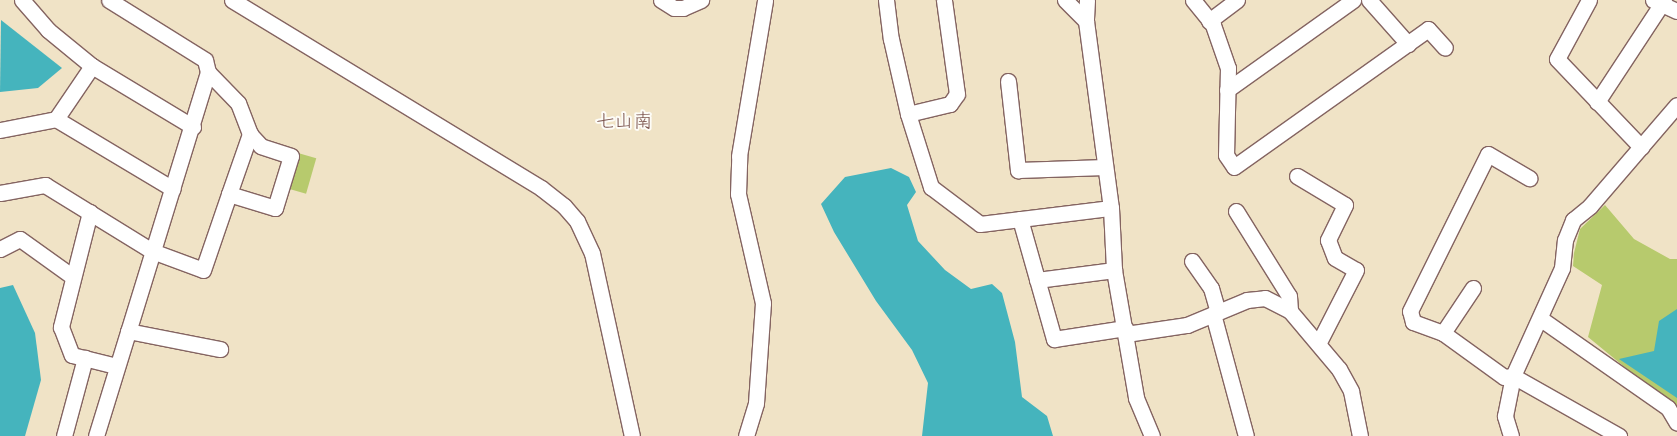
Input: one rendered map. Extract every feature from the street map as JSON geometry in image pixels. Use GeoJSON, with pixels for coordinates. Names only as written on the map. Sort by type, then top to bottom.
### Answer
{"type":"FeatureCollection","features":[{"type":"Feature","properties":{"kind":"street"},"geometry":{"type":"LineString","coordinates":[[22,0],[48,30],[92,66],[193,127]]}},
{"type":"Feature","properties":{"kind":"street"},"geometry":{"type":"LineString","coordinates":[[96,436],[116,366],[193,127],[208,72],[205,60],[109,0]]}},
{"type":"Feature","properties":{"kind":"street"},"geometry":{"type":"LineString","coordinates":[[232,0],[541,188],[564,206],[577,221],[592,253],[632,436]]}},
{"type":"Feature","properties":{"kind":"street"},"geometry":{"type":"LineString","coordinates":[[257,16],[259,0]]}},
{"type":"Feature","properties":{"kind":"street"},"geometry":{"type":"LineString","coordinates":[[661,0],[674,8],[683,8],[701,0]]}},
{"type":"Feature","properties":{"kind":"street"},"geometry":{"type":"LineString","coordinates":[[746,436],[756,403],[762,302],[738,194],[739,156],[765,0]]}},
{"type":"Feature","properties":{"kind":"street"},"geometry":{"type":"LineString","coordinates":[[886,0],[891,39],[908,114],[931,187],[980,224],[1111,208]]}},
{"type":"Feature","properties":{"kind":"street"},"geometry":{"type":"LineString","coordinates":[[908,114],[950,104],[957,94],[944,0]]}},
{"type":"Feature","properties":{"kind":"street"},"geometry":{"type":"LineString","coordinates":[[1065,0],[1086,21]]}},
{"type":"Feature","properties":{"kind":"street"},"geometry":{"type":"LineString","coordinates":[[1086,0],[1086,21],[1111,208],[1114,270],[1136,398],[1152,436]]}},
{"type":"Feature","properties":{"kind":"street"},"geometry":{"type":"LineString","coordinates":[[1193,0],[1209,21],[1228,68],[1226,154],[1234,166],[1428,29],[1445,48]]}},
{"type":"Feature","properties":{"kind":"street"},"geometry":{"type":"LineString","coordinates":[[1209,21],[1237,0]]}},
{"type":"Feature","properties":{"kind":"street"},"geometry":{"type":"LineString","coordinates":[[1228,90],[1353,0]]}},
{"type":"Feature","properties":{"kind":"street"},"geometry":{"type":"LineString","coordinates":[[1369,0],[1408,44]]}},
{"type":"Feature","properties":{"kind":"street"},"geometry":{"type":"LineString","coordinates":[[1589,0],[1557,60],[1641,147]]}},
{"type":"Feature","properties":{"kind":"street"},"geometry":{"type":"LineString","coordinates":[[1597,102],[1660,1],[1677,11]]}},
{"type":"Feature","properties":{"kind":"street"},"geometry":{"type":"LineString","coordinates":[[56,119],[92,66]]}},
{"type":"Feature","properties":{"kind":"street"},"geometry":{"type":"LineString","coordinates":[[208,72],[238,103],[250,134],[261,146],[291,156],[275,208],[229,194]]}},
{"type":"Feature","properties":{"kind":"street"},"geometry":{"type":"LineString","coordinates":[[1008,81],[1018,170],[1105,167]]}},
{"type":"Feature","properties":{"kind":"street"},"geometry":{"type":"LineString","coordinates":[[1511,436],[1506,416],[1513,376],[1541,319],[1562,268],[1565,240],[1573,220],[1590,206],[1677,105]]}},
{"type":"Feature","properties":{"kind":"street"},"geometry":{"type":"LineString","coordinates":[[0,130],[56,119],[173,189]]}},
{"type":"Feature","properties":{"kind":"street"},"geometry":{"type":"LineString","coordinates":[[0,194],[45,185],[152,252],[203,270],[250,134]]}},
{"type":"Feature","properties":{"kind":"street"},"geometry":{"type":"LineString","coordinates":[[1529,178],[1488,154],[1410,311],[1413,322],[1443,333],[1504,377],[1513,376],[1619,436]]}},
{"type":"Feature","properties":{"kind":"street"},"geometry":{"type":"LineString","coordinates":[[1297,176],[1345,205],[1328,240],[1335,258],[1356,270],[1318,344]]}},
{"type":"Feature","properties":{"kind":"street"},"geometry":{"type":"LineString","coordinates":[[1236,211],[1289,296],[1290,311]]}},
{"type":"Feature","properties":{"kind":"street"},"geometry":{"type":"LineString","coordinates":[[90,212],[61,327],[72,355],[116,366]]}},
{"type":"Feature","properties":{"kind":"street"},"geometry":{"type":"LineString","coordinates":[[1020,219],[1054,339],[1187,325],[1247,300],[1265,298],[1290,311],[1339,369],[1351,391],[1360,436]]}},
{"type":"Feature","properties":{"kind":"street"},"geometry":{"type":"LineString","coordinates":[[0,249],[20,239],[73,277]]}},
{"type":"Feature","properties":{"kind":"street"},"geometry":{"type":"LineString","coordinates":[[1192,261],[1211,288],[1246,436]]}},
{"type":"Feature","properties":{"kind":"street"},"geometry":{"type":"LineString","coordinates":[[1037,280],[1114,270]]}},
{"type":"Feature","properties":{"kind":"street"},"geometry":{"type":"LineString","coordinates":[[1443,333],[1473,288]]}},
{"type":"Feature","properties":{"kind":"street"},"geometry":{"type":"LineString","coordinates":[[1541,319],[1668,408],[1677,423]]}},
{"type":"Feature","properties":{"kind":"street"},"geometry":{"type":"LineString","coordinates":[[128,331],[220,349]]}},
{"type":"Feature","properties":{"kind":"street"},"geometry":{"type":"LineString","coordinates":[[64,436],[85,358]]}},
{"type":"Feature","properties":{"kind":"green space"},"geometry":{"type":"Polygon","coordinates":[[[298,153],[316,158],[306,194],[288,189],[298,153]]]}},
{"type":"Feature","properties":{"kind":"green space"},"geometry":{"type":"Polygon","coordinates":[[[1605,205],[1634,239],[1670,259],[1677,259],[1677,410],[1588,337],[1602,285],[1573,266],[1574,253],[1580,229],[1605,205]]]}},
{"type":"Feature","properties":{"kind":"water"},"geometry":{"type":"Polygon","coordinates":[[[1,20],[62,68],[38,88],[0,92],[1,20]]]}},
{"type":"Feature","properties":{"kind":"water"},"geometry":{"type":"Polygon","coordinates":[[[891,168],[909,177],[916,192],[907,205],[918,241],[945,270],[971,289],[992,284],[1002,293],[1015,342],[1022,397],[1047,416],[1053,436],[922,436],[928,383],[912,350],[876,301],[834,232],[821,204],[845,177],[891,168]]]}},
{"type":"Feature","properties":{"kind":"water"},"geometry":{"type":"Polygon","coordinates":[[[13,285],[35,333],[41,380],[25,436],[0,436],[0,288],[13,285]]]}},
{"type":"Feature","properties":{"kind":"water"},"geometry":{"type":"Polygon","coordinates":[[[1677,309],[1677,398],[1619,359],[1654,351],[1659,321],[1677,309]]]}},
{"type":"Feature","properties":{"kind":"district","name":"七山南"},"geometry":{"type":"Point","coordinates":[624,121]}}]}
